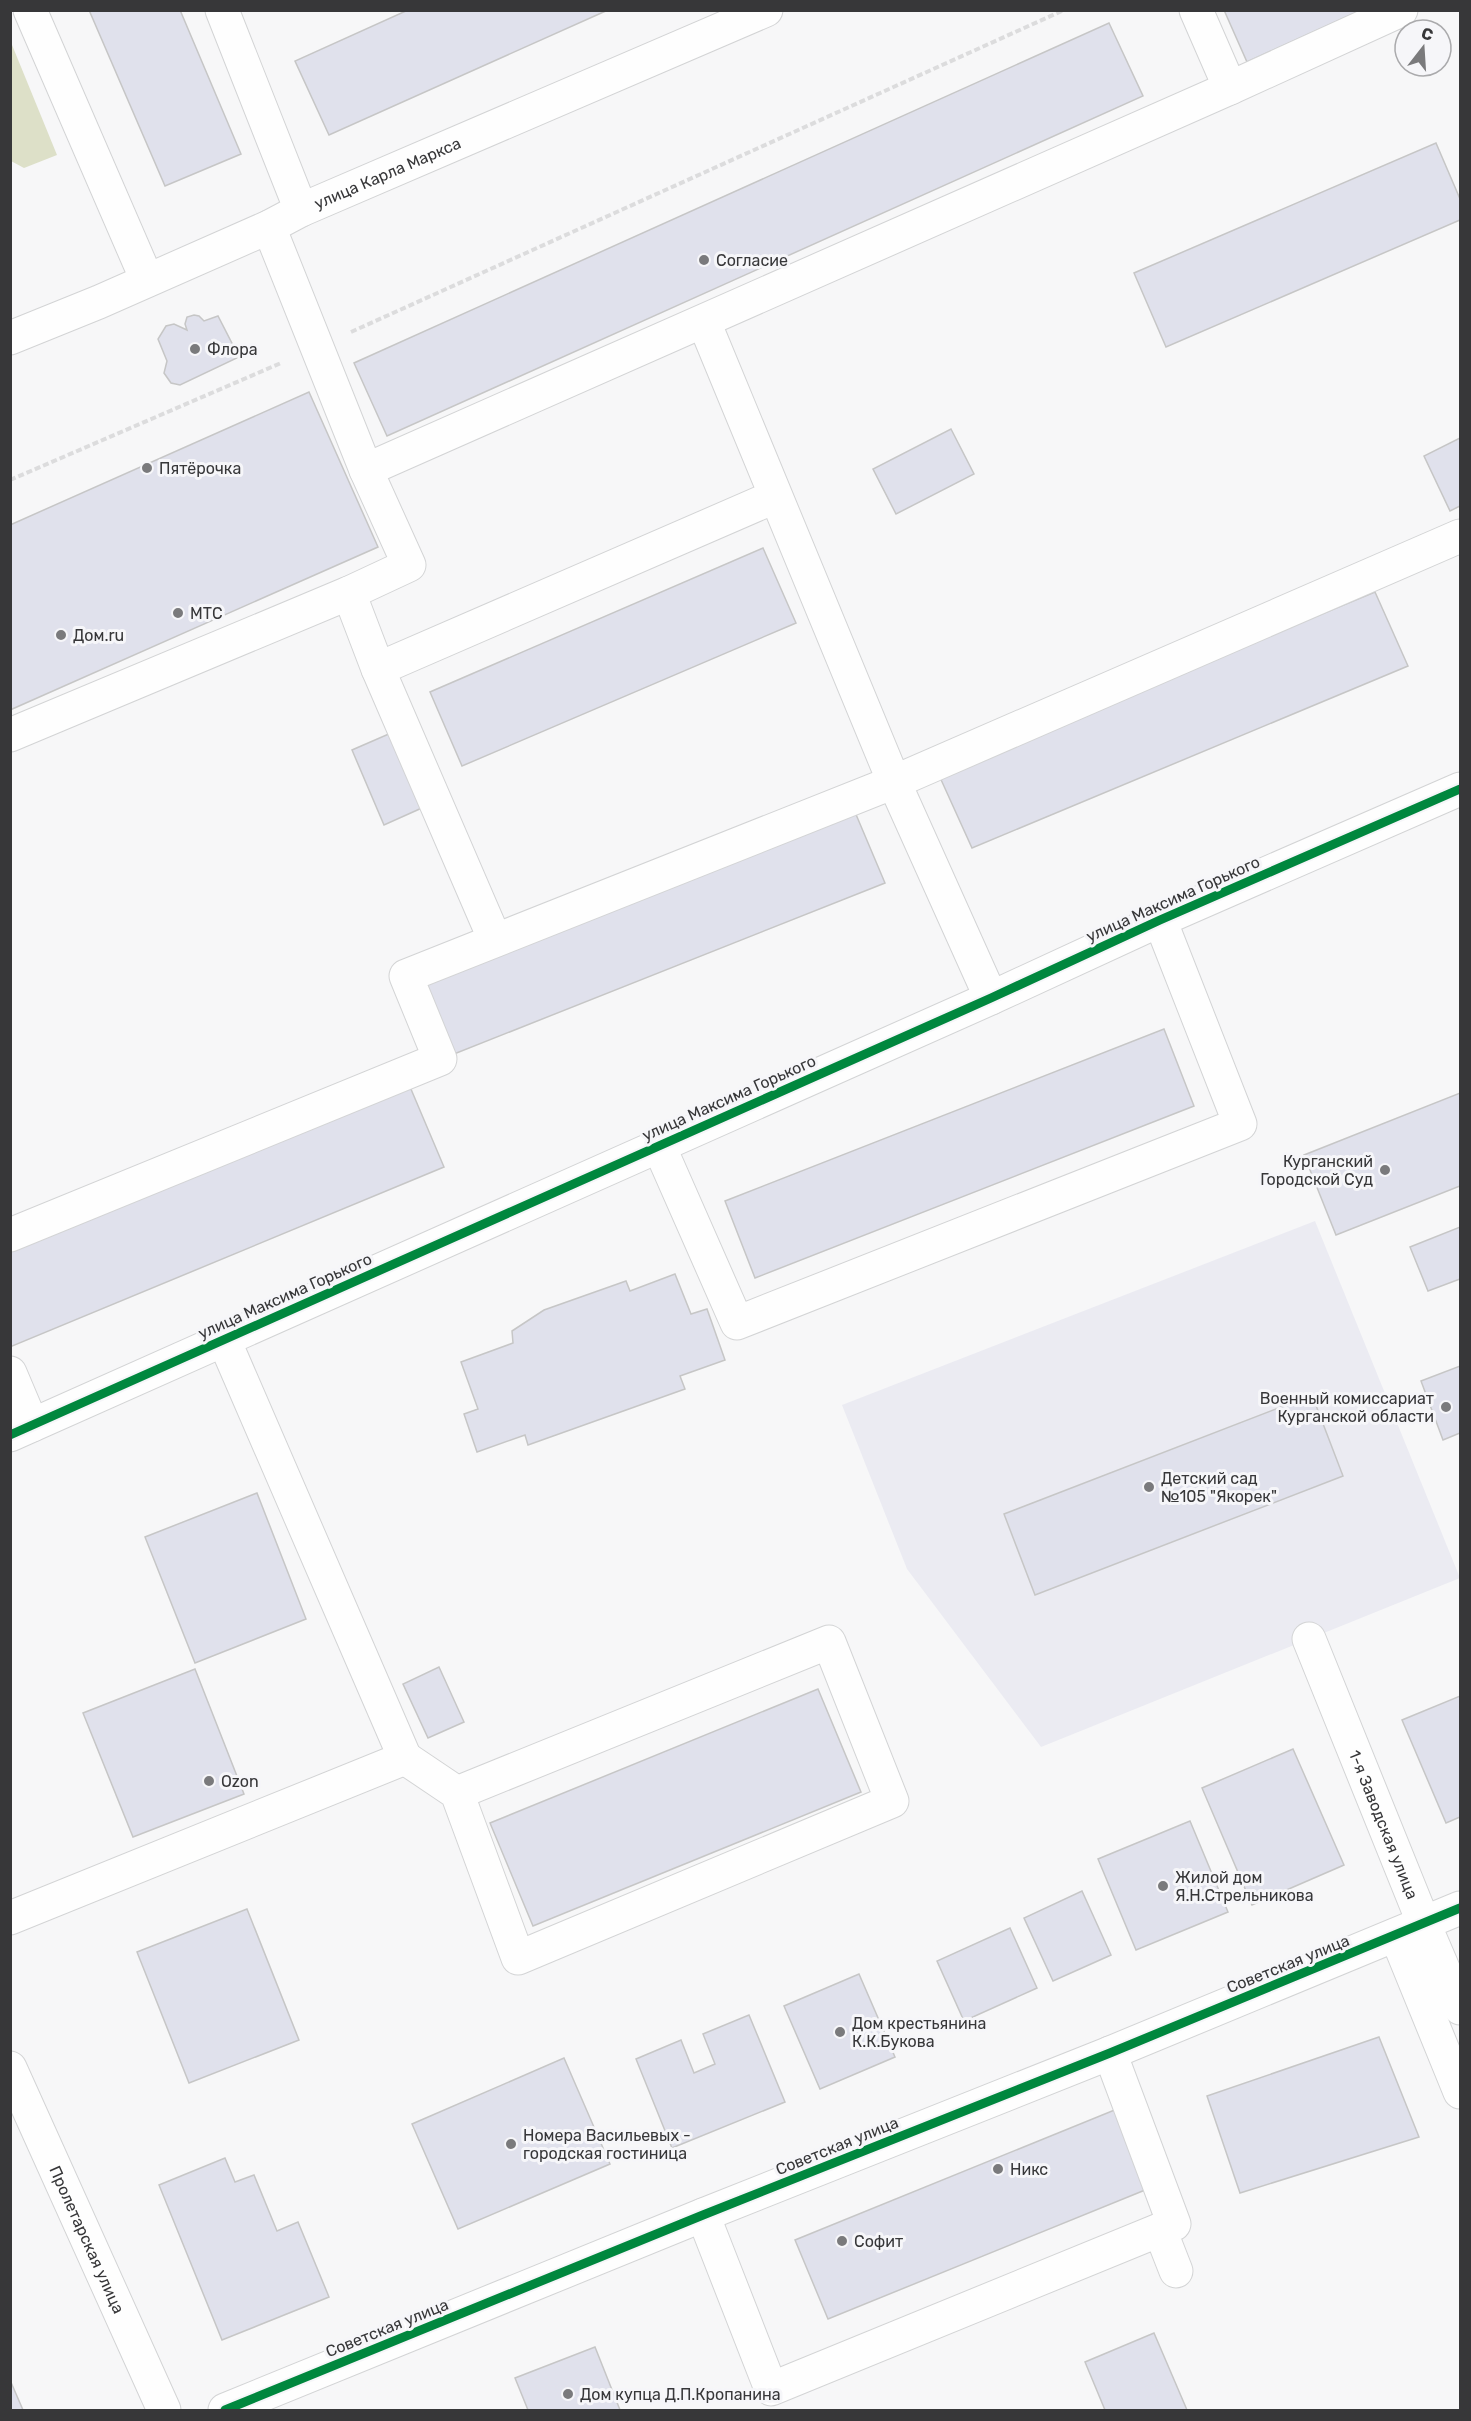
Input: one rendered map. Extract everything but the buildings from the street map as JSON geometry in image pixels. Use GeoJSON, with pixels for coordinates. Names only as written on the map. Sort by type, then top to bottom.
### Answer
{"type":"FeatureCollection","features":[{"type":"Feature","properties":{"kind":"street"},"geometry":{"type":"LineString","coordinates":[[30,10],[147,279]]}},
{"type":"Feature","properties":{"kind":"street","name":"улица Карла Маркса"},"geometry":{"type":"LineString","coordinates":[[10,338],[99,302],[269,227],[301,210],[766,10]]}},
{"type":"Feature","properties":{"kind":"street"},"geometry":{"type":"LineString","coordinates":[[1196,10],[1230,88]]}},
{"type":"Feature","properties":{"kind":"street"},"geometry":{"type":"LineString","coordinates":[[366,470],[704,322],[1401,10]]}},
{"type":"Feature","properties":{"kind":"street"},"geometry":{"type":"LineString","coordinates":[[232,14],[301,210]]}},
{"type":"Feature","properties":{"kind":"street"},"geometry":{"type":"LineString","coordinates":[[10,735],[349,593],[409,565],[366,470],[269,227]]}},
{"type":"Feature","properties":{"kind":"street"},"geometry":{"type":"LineString","coordinates":[[704,322],[774,497],[894,782],[992,998]]}},
{"type":"Feature","properties":{"kind":"street"},"geometry":{"type":"LineString","coordinates":[[378,669],[774,497]]}},
{"type":"Feature","properties":{"kind":"street"},"geometry":{"type":"LineString","coordinates":[[10,1235],[440,1059],[406,976],[894,782],[1461,537]]}},
{"type":"Feature","properties":{"kind":"street"},"geometry":{"type":"LineString","coordinates":[[349,593],[378,669],[495,940]]}},
{"type":"Feature","properties":{"kind":"street","name":"улица Максима Горького"},"geometry":{"type":"LineString","coordinates":[[21,1430],[992,998],[1160,920],[1461,789]]}},
{"type":"Feature","properties":{"kind":"street"},"geometry":{"type":"LineString","coordinates":[[659,1146],[737,1323],[1240,1124],[1160,920]]}},
{"type":"Feature","properties":{"kind":"street"},"geometry":{"type":"LineString","coordinates":[[224,1340],[405,1758],[457,1793],[518,1958],[892,1801],[829,1642],[457,1793]]}},
{"type":"Feature","properties":{"kind":"street"},"geometry":{"type":"LineString","coordinates":[[10,1373],[21,1430]]}},
{"type":"Feature","properties":{"kind":"street","name":"1-я Заводская улица"},"geometry":{"type":"LineString","coordinates":[[1309,1640],[1410,1930],[1461,2008]]}},
{"type":"Feature","properties":{"kind":"street"},"geometry":{"type":"LineString","coordinates":[[10,1918],[405,1758]]}},
{"type":"Feature","properties":{"kind":"street","name":"Советская улица"},"geometry":{"type":"LineString","coordinates":[[225,2410],[703,2215],[1110,2053],[1461,1908]]}},
{"type":"Feature","properties":{"kind":"street"},"geometry":{"type":"LineString","coordinates":[[1410,1930],[1461,2092]]}},
{"type":"Feature","properties":{"kind":"street"},"geometry":{"type":"LineString","coordinates":[[703,2215],[771,2389],[1174,2224],[1110,2053]]}},
{"type":"Feature","properties":{"kind":"street","name":"Пролетарская улица"},"geometry":{"type":"LineString","coordinates":[[10,2068],[164,2410]]}},
{"type":"Feature","properties":{"kind":"street"},"geometry":{"type":"LineString","coordinates":[[1160,2230],[1176,2271]]}},
{"type":"Feature","properties":{"kind":"path"},"geometry":{"type":"LineString","coordinates":[[10,480],[316,348],[1064,10]]}},
{"type":"Feature","properties":{"kind":"shaded area","name":"Детский сад №105 \"Якорек\""},"geometry":{"type":"Polygon","coordinates":[[[1315,1221],[1460,1578],[1041,1747],[907,1569],[842,1405],[1315,1221]]]}},
{"type":"Feature","properties":{"kind":"green space"},"geometry":{"type":"Polygon","coordinates":[[[10,40],[57,155],[24,168],[11,161],[10,40]]]}},
{"type":"Feature","properties":{"kind":"cycle path"},"geometry":{"type":"LineString","coordinates":[[10,1435],[991,998],[1160,920],[1460,789]]}},
{"type":"Feature","properties":{"kind":"cycle path"},"geometry":{"type":"LineString","coordinates":[[225,2410],[703,2215],[1110,2053],[1460,1908]]}},
{"type":"Feature","properties":{"kind":"place","name":"Согласие"},"geometry":{"type":"Point","coordinates":[704,260]}},
{"type":"Feature","properties":{"kind":"place","name":"Флора"},"geometry":{"type":"Point","coordinates":[195,349]}},
{"type":"Feature","properties":{"kind":"place","name":"Пятёрочка"},"geometry":{"type":"Point","coordinates":[147,468]}},
{"type":"Feature","properties":{"kind":"place","name":"МТС"},"geometry":{"type":"Point","coordinates":[178,613]}},
{"type":"Feature","properties":{"kind":"place","name":"Дом.ru"},"geometry":{"type":"Point","coordinates":[61,635]}},
{"type":"Feature","properties":{"kind":"place","name":"Курганский Городской Суд"},"geometry":{"type":"Point","coordinates":[1385,1170]}},
{"type":"Feature","properties":{"kind":"place","name":"Военный комиссариат Курганской области"},"geometry":{"type":"Point","coordinates":[1446,1407]}},
{"type":"Feature","properties":{"kind":"place","name":"Детский сад №105 \"Якорек\""},"geometry":{"type":"Point","coordinates":[1149,1487]}},
{"type":"Feature","properties":{"kind":"place","name":"Ozon"},"geometry":{"type":"Point","coordinates":[209,1781]}},
{"type":"Feature","properties":{"kind":"place","name":"Жилой дом Я.Н.Стрельникова"},"geometry":{"type":"Point","coordinates":[1163,1886]}},
{"type":"Feature","properties":{"kind":"place","name":"Дом крестьянина К.К.Букова"},"geometry":{"type":"Point","coordinates":[840,2032]}},
{"type":"Feature","properties":{"kind":"place","name":"Номера Васильевых - городская гостиница"},"geometry":{"type":"Point","coordinates":[511,2144]}},
{"type":"Feature","properties":{"kind":"place","name":"Никс"},"geometry":{"type":"Point","coordinates":[998,2169]}},
{"type":"Feature","properties":{"kind":"place","name":"Софит"},"geometry":{"type":"Point","coordinates":[842,2241]}},
{"type":"Feature","properties":{"kind":"place","name":"Дом купца Д.П.Кропанина"},"geometry":{"type":"Point","coordinates":[568,2394]}}]}
